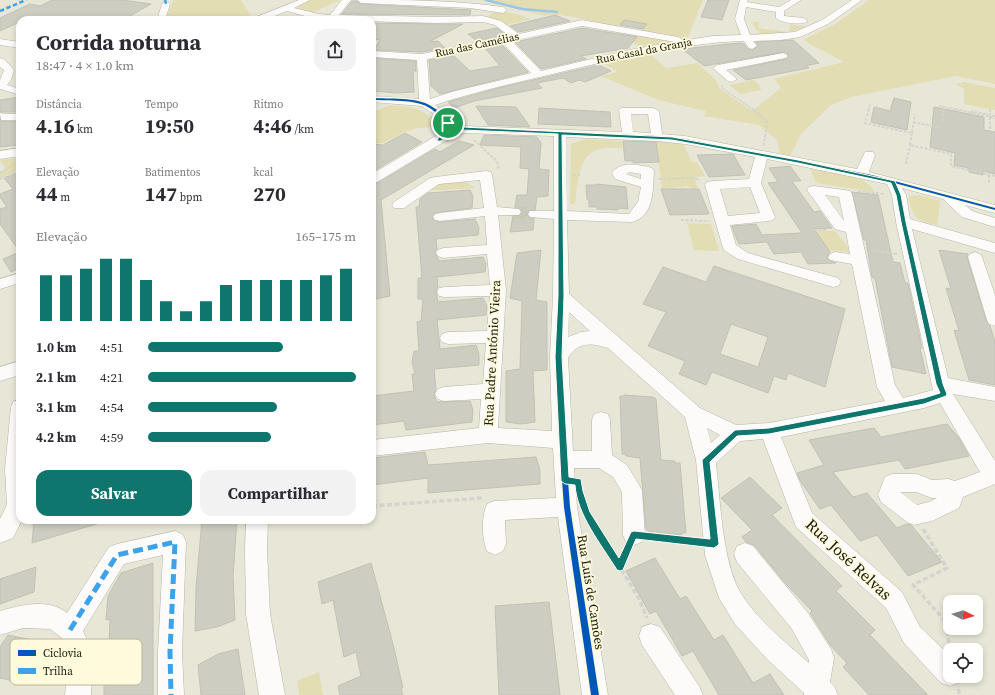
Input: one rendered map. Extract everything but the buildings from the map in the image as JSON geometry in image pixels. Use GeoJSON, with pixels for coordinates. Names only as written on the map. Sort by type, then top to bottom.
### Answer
{"type":"FeatureCollection","features":[{"type":"Feature","properties":{"kind":"street"},"geometry":{"type":"LineString","coordinates":[[266,16],[306,0]]}},
{"type":"Feature","properties":{"kind":"street"},"geometry":{"type":"LineString","coordinates":[[334,16],[347,0]]}},
{"type":"Feature","properties":{"kind":"street"},"geometry":{"type":"LineString","coordinates":[[361,0],[463,5],[503,10]]}},
{"type":"Feature","properties":{"kind":"street"},"geometry":{"type":"LineString","coordinates":[[761,60],[747,38],[738,18],[743,2],[780,10],[797,0]]}},
{"type":"Feature","properties":{"kind":"street","name":"Rua Casal da Granja"},"geometry":{"type":"LineString","coordinates":[[425,104],[459,93],[538,74],[629,53],[687,42],[722,38],[781,38],[797,35],[826,22],[858,0]]}},
{"type":"Feature","properties":{"kind":"street"},"geometry":{"type":"LineString","coordinates":[[162,16],[166,4]]}},
{"type":"Feature","properties":{"kind":"street"},"geometry":{"type":"LineString","coordinates":[[285,8],[308,15],[320,16]]}},
{"type":"Feature","properties":{"kind":"street"},"geometry":{"type":"LineString","coordinates":[[780,10],[780,18],[803,21]]}},
{"type":"Feature","properties":{"kind":"street"},"geometry":{"type":"LineString","coordinates":[[376,19],[483,19],[498,23],[516,36]]}},
{"type":"Feature","properties":{"kind":"street","name":"Rua das Camélias"},"geometry":{"type":"LineString","coordinates":[[376,54],[422,57],[582,22],[668,37],[687,42]]}},
{"type":"Feature","properties":{"kind":"street"},"geometry":{"type":"LineString","coordinates":[[702,40],[704,29]]}},
{"type":"Feature","properties":{"kind":"street"},"geometry":{"type":"LineString","coordinates":[[504,39],[538,74]]}},
{"type":"Feature","properties":{"kind":"street"},"geometry":{"type":"LineString","coordinates":[[0,42],[16,44]]}},
{"type":"Feature","properties":{"kind":"street"},"geometry":{"type":"LineString","coordinates":[[732,79],[718,68],[783,56]]}},
{"type":"Feature","properties":{"kind":"street"},"geometry":{"type":"LineString","coordinates":[[422,57],[425,104]]}},
{"type":"Feature","properties":{"kind":"street"},"geometry":{"type":"LineString","coordinates":[[0,61],[9,70],[6,80],[0,86],[16,91]]}},
{"type":"Feature","properties":{"kind":"street"},"geometry":{"type":"LineString","coordinates":[[376,100],[425,104],[436,111],[448,123],[461,129],[679,139],[862,174],[995,209]]}},
{"type":"Feature","properties":{"kind":"street"},"geometry":{"type":"LineString","coordinates":[[628,136],[625,110],[653,111],[657,137]]}},
{"type":"Feature","properties":{"kind":"street"},"geometry":{"type":"LineString","coordinates":[[0,116],[5,118],[16,117]]}},
{"type":"Feature","properties":{"kind":"street"},"geometry":{"type":"LineString","coordinates":[[438,140],[448,123]]}},
{"type":"Feature","properties":{"kind":"street"},"geometry":{"type":"LineString","coordinates":[[376,177],[438,140],[461,129]]}},
{"type":"Feature","properties":{"kind":"street","name":"Rua Luís de Camões"},"geometry":{"type":"LineString","coordinates":[[560,133],[561,296],[559,357],[563,450],[576,506],[595,695]]}},
{"type":"Feature","properties":{"kind":"street"},"geometry":{"type":"LineString","coordinates":[[0,154],[16,152]]}},
{"type":"Feature","properties":{"kind":"street"},"geometry":{"type":"LineString","coordinates":[[723,221],[768,216],[755,183],[762,155]]}},
{"type":"Feature","properties":{"kind":"street"},"geometry":{"type":"LineString","coordinates":[[862,174],[869,155]]}},
{"type":"Feature","properties":{"kind":"street"},"geometry":{"type":"LineString","coordinates":[[399,205],[435,181],[486,175]]}},
{"type":"Feature","properties":{"kind":"street","name":"Rua Padre António Vieira"},"geometry":{"type":"LineString","coordinates":[[486,175],[495,249],[498,290],[488,435]]}},
{"type":"Feature","properties":{"kind":"street"},"geometry":{"type":"LineString","coordinates":[[893,182],[899,195],[903,222],[942,389],[993,476],[955,491],[948,488],[932,489],[917,483],[892,483],[888,495],[914,515],[932,511],[952,501],[955,491]]}},
{"type":"Feature","properties":{"kind":"street"},"geometry":{"type":"LineString","coordinates":[[535,214],[632,218],[641,210],[647,198],[647,183]]}},
{"type":"Feature","properties":{"kind":"street"},"geometry":{"type":"LineString","coordinates":[[755,183],[712,185],[730,248],[743,256],[833,282]]}},
{"type":"Feature","properties":{"kind":"street"},"geometry":{"type":"LineString","coordinates":[[947,196],[967,214],[995,223]]}},
{"type":"Feature","properties":{"kind":"street"},"geometry":{"type":"LineString","coordinates":[[440,217],[491,211],[514,212]]}},
{"type":"Feature","properties":{"kind":"street"},"geometry":{"type":"LineString","coordinates":[[903,222],[995,248]]}},
{"type":"Feature","properties":{"kind":"street"},"geometry":{"type":"LineString","coordinates":[[852,229],[859,254],[886,387],[898,406]]}},
{"type":"Feature","properties":{"kind":"street"},"geometry":{"type":"LineString","coordinates":[[442,253],[495,249]]}},
{"type":"Feature","properties":{"kind":"street"},"geometry":{"type":"LineString","coordinates":[[835,257],[859,254]]}},
{"type":"Feature","properties":{"kind":"street"},"geometry":{"type":"LineString","coordinates":[[975,258],[995,320]]}},
{"type":"Feature","properties":{"kind":"street"},"geometry":{"type":"LineString","coordinates":[[0,284],[16,279]]}},
{"type":"Feature","properties":{"kind":"street"},"geometry":{"type":"LineString","coordinates":[[445,292],[498,290]]}},
{"type":"Feature","properties":{"kind":"street"},"geometry":{"type":"LineString","coordinates":[[561,296],[693,413],[735,433],[769,431],[924,401],[942,389],[995,394]]}},
{"type":"Feature","properties":{"kind":"street"},"geometry":{"type":"LineString","coordinates":[[448,338],[495,337]]}},
{"type":"Feature","properties":{"kind":"street"},"geometry":{"type":"LineString","coordinates":[[559,357],[562,350],[574,340],[582,338],[603,338],[614,344]]}},
{"type":"Feature","properties":{"kind":"street"},"geometry":{"type":"LineString","coordinates":[[0,374],[16,369]]}},
{"type":"Feature","properties":{"kind":"street"},"geometry":{"type":"LineString","coordinates":[[444,394],[490,391]]}},
{"type":"Feature","properties":{"kind":"street"},"geometry":{"type":"LineString","coordinates":[[693,413],[706,460],[714,544],[726,590],[744,616],[819,692]]}},
{"type":"Feature","properties":{"kind":"street"},"geometry":{"type":"LineString","coordinates":[[601,420],[602,459]]}},
{"type":"Feature","properties":{"kind":"street","name":"Rua José Relvas"},"geometry":{"type":"LineString","coordinates":[[769,431],[804,520],[894,600],[912,635],[943,667]]}},
{"type":"Feature","properties":{"kind":"street"},"geometry":{"type":"LineString","coordinates":[[706,460],[735,433]]}},
{"type":"Feature","properties":{"kind":"street"},"geometry":{"type":"LineString","coordinates":[[376,448],[488,435],[602,459],[620,471],[632,490],[634,534]]}},
{"type":"Feature","properties":{"kind":"street"},"geometry":{"type":"LineString","coordinates":[[495,544],[494,511],[576,506]]}},
{"type":"Feature","properties":{"kind":"street"},"geometry":{"type":"LineString","coordinates":[[0,533],[5,532],[16,512]]}},
{"type":"Feature","properties":{"kind":"street"},"geometry":{"type":"LineString","coordinates":[[257,524],[258,614],[272,695]]}},
{"type":"Feature","properties":{"kind":"street"},"geometry":{"type":"LineString","coordinates":[[70,630],[118,554],[175,542],[170,652],[171,695]]}},
{"type":"Feature","properties":{"kind":"street"},"geometry":{"type":"LineString","coordinates":[[745,554],[800,621],[822,658],[819,692]]}},
{"type":"Feature","properties":{"kind":"street"},"geometry":{"type":"LineString","coordinates":[[0,623],[23,616],[54,617],[70,630],[74,639]]}},
{"type":"Feature","properties":{"kind":"street"},"geometry":{"type":"LineString","coordinates":[[651,636],[690,695]]}},
{"type":"Feature","properties":{"kind":"street"},"geometry":{"type":"LineString","coordinates":[[78,695],[79,685]]}},
{"type":"Feature","properties":{"kind":"path"},"geometry":{"type":"LineString","coordinates":[[740,101],[767,121],[762,155]]}},
{"type":"Feature","properties":{"kind":"path"},"geometry":{"type":"LineString","coordinates":[[870,104],[865,122],[912,133]]}},
{"type":"Feature","properties":{"kind":"path"},"geometry":{"type":"LineString","coordinates":[[939,106],[972,113],[972,111],[995,117]]}},
{"type":"Feature","properties":{"kind":"path"},"geometry":{"type":"LineString","coordinates":[[942,121],[944,107]]}},
{"type":"Feature","properties":{"kind":"path"},"geometry":{"type":"LineString","coordinates":[[990,109],[990,131]]}},
{"type":"Feature","properties":{"kind":"path"},"geometry":{"type":"LineString","coordinates":[[906,164],[915,114]]}},
{"type":"Feature","properties":{"kind":"path"},"geometry":{"type":"LineString","coordinates":[[913,122],[941,128]]}},
{"type":"Feature","properties":{"kind":"path"},"geometry":{"type":"LineString","coordinates":[[471,138],[497,161],[500,175],[486,175]]}},
{"type":"Feature","properties":{"kind":"path"},"geometry":{"type":"LineString","coordinates":[[910,144],[951,154],[951,166],[995,176]]}},
{"type":"Feature","properties":{"kind":"path"},"geometry":{"type":"LineString","coordinates":[[0,179],[16,173]]}},
{"type":"Feature","properties":{"kind":"path"},"geometry":{"type":"LineString","coordinates":[[989,175],[989,184]]}},
{"type":"Feature","properties":{"kind":"path"},"geometry":{"type":"LineString","coordinates":[[647,183],[695,178],[712,185]]}},
{"type":"Feature","properties":{"kind":"path"},"geometry":{"type":"LineString","coordinates":[[851,190],[882,194]]}},
{"type":"Feature","properties":{"kind":"path"},"geometry":{"type":"LineString","coordinates":[[681,220],[723,221]]}},
{"type":"Feature","properties":{"kind":"path"},"geometry":{"type":"LineString","coordinates":[[859,254],[912,256]]}},
{"type":"Feature","properties":{"kind":"path"},"geometry":{"type":"LineString","coordinates":[[376,506],[470,499]]}},
{"type":"Feature","properties":{"kind":"path"},"geometry":{"type":"LineString","coordinates":[[576,506],[587,514],[639,599],[646,615],[651,636]]}},
{"type":"Feature","properties":{"kind":"path"},"geometry":{"type":"LineString","coordinates":[[914,515],[948,568],[912,585],[947,623],[948,643]]}},
{"type":"Feature","properties":{"kind":"path"},"geometry":{"type":"LineString","coordinates":[[620,567],[634,534],[714,544]]}},
{"type":"Feature","properties":{"kind":"shaded area"},"geometry":{"type":"Polygon","coordinates":[[[173,0],[241,0],[251,16],[166,16],[173,0]]]}},
{"type":"Feature","properties":{"kind":"shaded area"},"geometry":{"type":"Polygon","coordinates":[[[311,0],[340,0],[312,13],[296,8],[311,0]]]}},
{"type":"Feature","properties":{"kind":"shaded area"},"geometry":{"type":"Polygon","coordinates":[[[480,0],[703,0],[688,37],[683,38],[641,31],[646,24],[624,20],[618,27],[570,16],[545,16],[480,0]]]}},
{"type":"Feature","properties":{"kind":"shaded area"},"geometry":{"type":"Polygon","coordinates":[[[869,0],[995,0],[995,84],[956,76],[851,97],[831,105],[801,134],[790,156],[780,153],[777,140],[759,125],[704,116],[706,111],[658,100],[601,76],[618,72],[600,61],[646,52],[667,68],[697,63],[716,80],[719,88],[752,111],[781,88],[774,79],[844,62],[803,40],[835,24],[869,0]]]}},
{"type":"Feature","properties":{"kind":"shaded area"},"geometry":{"type":"Polygon","coordinates":[[[496,10],[531,19],[507,25],[488,17],[496,10]]]}},
{"type":"Feature","properties":{"kind":"shaded area"},"geometry":{"type":"Polygon","coordinates":[[[752,22],[759,22],[758,28],[789,32],[790,24],[807,27],[783,34],[757,35],[755,34],[760,32],[756,30],[752,22]]]}},
{"type":"Feature","properties":{"kind":"shaded area"},"geometry":{"type":"Polygon","coordinates":[[[620,31],[669,40],[670,42],[641,47],[618,35],[620,31]]]}},
{"type":"Feature","properties":{"kind":"shaded area"},"geometry":{"type":"Polygon","coordinates":[[[753,80],[761,86],[758,87],[762,90],[741,94],[729,85],[753,80]]]}},
{"type":"Feature","properties":{"kind":"shaded area"},"geometry":{"type":"Polygon","coordinates":[[[964,82],[995,88],[995,110],[964,104],[964,89],[956,84],[964,82]]]}},
{"type":"Feature","properties":{"kind":"shaded area"},"geometry":{"type":"Polygon","coordinates":[[[389,105],[409,107],[428,115],[433,127],[417,128],[402,133],[383,143],[376,144],[376,111],[389,105]]]}},
{"type":"Feature","properties":{"kind":"shaded area"},"geometry":{"type":"Polygon","coordinates":[[[586,139],[622,141],[622,148],[600,149],[592,152],[587,157],[580,171],[575,204],[570,204],[571,144],[586,139]]]}},
{"type":"Feature","properties":{"kind":"shaded area"},"geometry":{"type":"Polygon","coordinates":[[[656,141],[683,144],[692,162],[697,162],[705,176],[694,177],[698,188],[690,188],[688,186],[662,189],[656,141]]]}},
{"type":"Feature","properties":{"kind":"shaded area"},"geometry":{"type":"Polygon","coordinates":[[[16,158],[16,172],[0,178],[0,172],[6,169],[0,160],[16,158]]]}},
{"type":"Feature","properties":{"kind":"shaded area"},"geometry":{"type":"Polygon","coordinates":[[[810,169],[856,178],[864,181],[874,192],[816,183],[810,169]]]}},
{"type":"Feature","properties":{"kind":"shaded area"},"geometry":{"type":"Polygon","coordinates":[[[463,180],[475,188],[423,191],[443,181],[463,180]]]}},
{"type":"Feature","properties":{"kind":"shaded area"},"geometry":{"type":"Polygon","coordinates":[[[919,195],[940,201],[937,225],[924,222],[917,218],[914,214],[908,198],[919,195]]]}},
{"type":"Feature","properties":{"kind":"shaded area"},"geometry":{"type":"Polygon","coordinates":[[[687,223],[711,224],[719,251],[694,250],[687,223]]]}},
{"type":"Feature","properties":{"kind":"shaded area"},"geometry":{"type":"Polygon","coordinates":[[[815,231],[835,231],[847,246],[850,247],[850,252],[829,250],[815,231]]]}},
{"type":"Feature","properties":{"kind":"shaded area"},"geometry":{"type":"Polygon","coordinates":[[[319,672],[323,695],[299,695],[297,681],[319,672]]]}},
{"type":"Feature","properties":{"kind":"waterway"},"geometry":{"type":"LineString","coordinates":[[486,0],[522,9],[557,12]]}},
{"type":"Feature","properties":{"kind":"tunnel"},"geometry":{"type":"LineString","coordinates":[[514,212],[535,214]]}},
{"type":"Feature","properties":{"kind":"marked path"},"geometry":{"type":"LineString","coordinates":[[0,11],[26,0]]}},
{"type":"Feature","properties":{"kind":"marked path"},"geometry":{"type":"LineString","coordinates":[[165,0],[166,4]]}},
{"type":"Feature","properties":{"kind":"marked path"},"geometry":{"type":"LineString","coordinates":[[70,630],[117,555],[175,542],[170,652],[171,695]]}},
{"type":"Feature","properties":{"kind":"cycle path"},"geometry":{"type":"LineString","coordinates":[[376,99],[407,101],[425,104],[435,110],[455,127],[461,129],[657,137],[685,140],[872,176],[995,209]]}},
{"type":"Feature","properties":{"kind":"cycle path"},"geometry":{"type":"LineString","coordinates":[[560,133],[561,296],[559,357],[562,440],[567,507],[595,695]]}},
{"type":"Feature","properties":{"kind":"route"},"geometry":{"type":"LineString","coordinates":[[448,123],[438,140],[461,129],[527,132],[560,133],[570,134],[657,137],[672,138],[798,161],[872,176],[893,182],[899,195],[903,222],[918,282],[940,384],[944,394],[924,401],[769,431],[735,433],[706,460],[714,544],[634,534],[620,567],[587,514],[579,491],[578,481],[565,481],[560,406],[559,357],[561,296],[560,133],[461,129],[448,123]]}}]}
